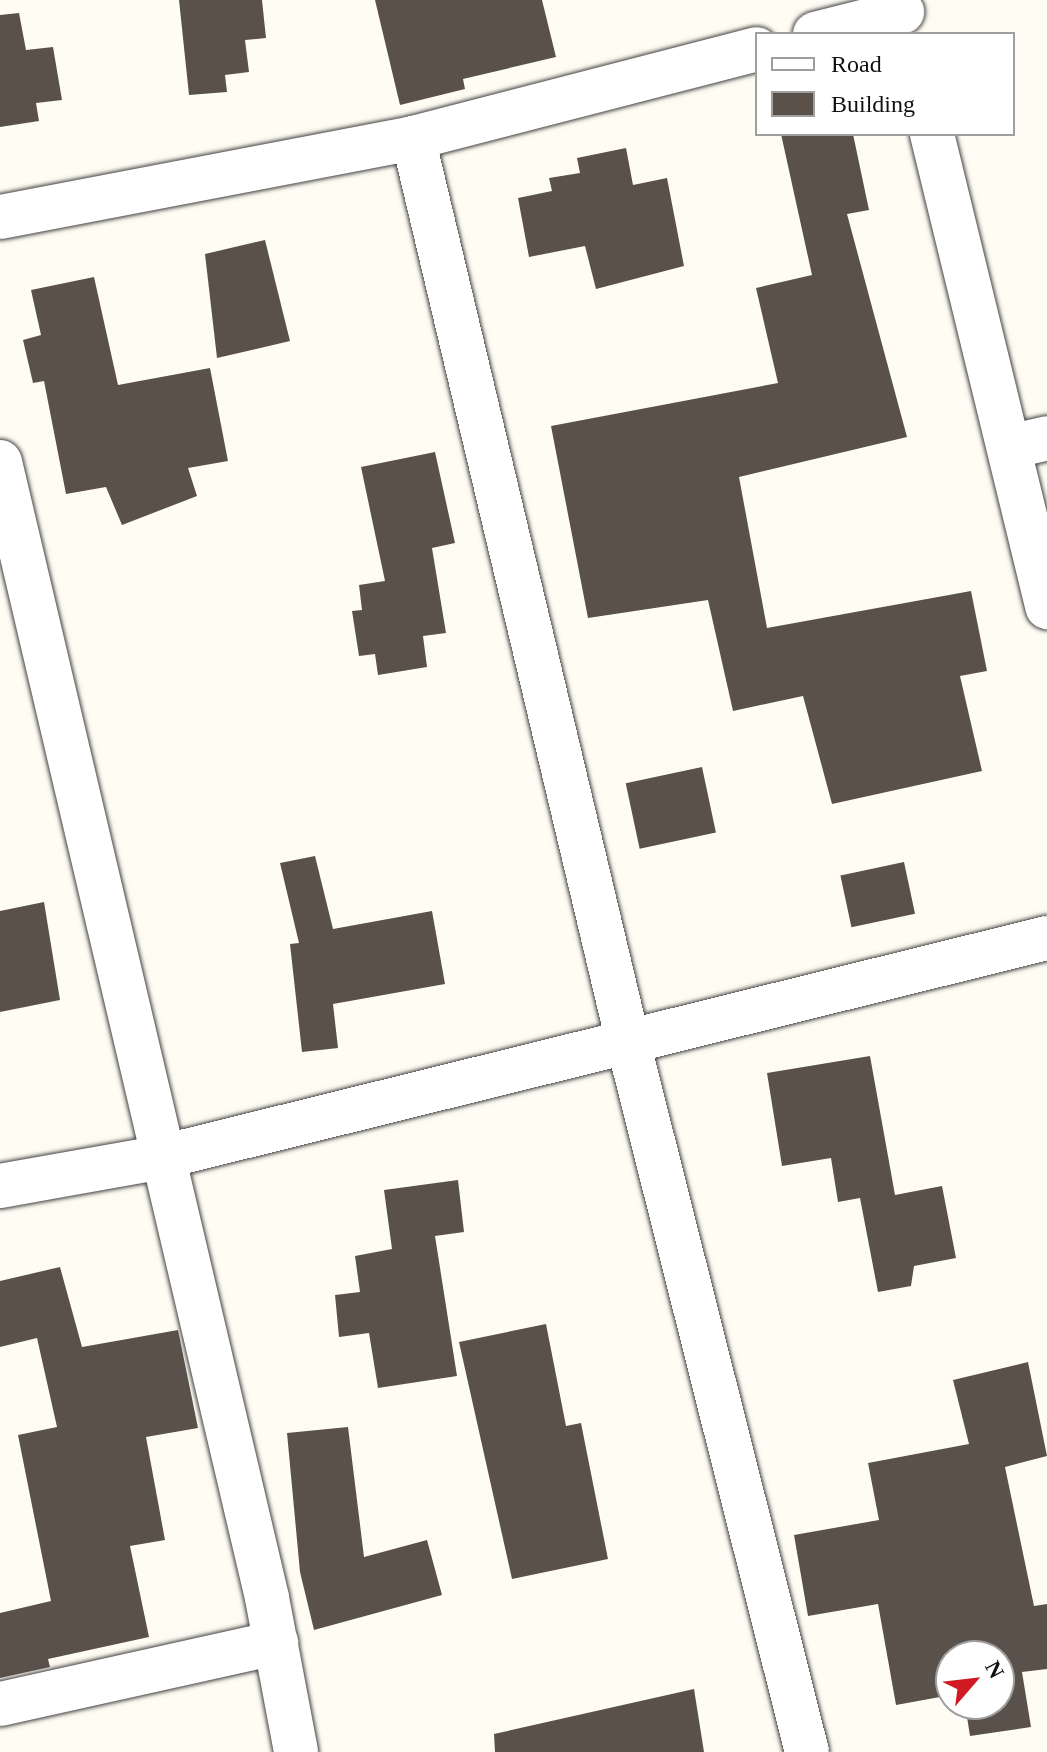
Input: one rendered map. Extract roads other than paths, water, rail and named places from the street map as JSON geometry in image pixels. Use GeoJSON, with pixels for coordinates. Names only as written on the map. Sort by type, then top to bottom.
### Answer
{"type":"FeatureCollection","features":[{"type":"Feature","properties":{"kind":"street"},"geometry":{"type":"LineString","coordinates":[[824,32],[902,15]]}},
{"type":"Feature","properties":{"kind":"street"},"geometry":{"type":"LineString","coordinates":[[0,217],[413,138],[755,50]]}},
{"type":"Feature","properties":{"kind":"street"},"geometry":{"type":"LineString","coordinates":[[933,136],[1028,443],[1047,607]]}},
{"type":"Feature","properties":{"kind":"street"},"geometry":{"type":"LineString","coordinates":[[413,138],[628,1042],[807,1752]]}},
{"type":"Feature","properties":{"kind":"street"},"geometry":{"type":"LineString","coordinates":[[0,462],[276,1643],[296,1752]]}},
{"type":"Feature","properties":{"kind":"street"},"geometry":{"type":"LineString","coordinates":[[0,1186],[162,1157],[1047,938]]}},
{"type":"Feature","properties":{"kind":"street"},"geometry":{"type":"LineString","coordinates":[[0,1704],[276,1643]]}}]}
